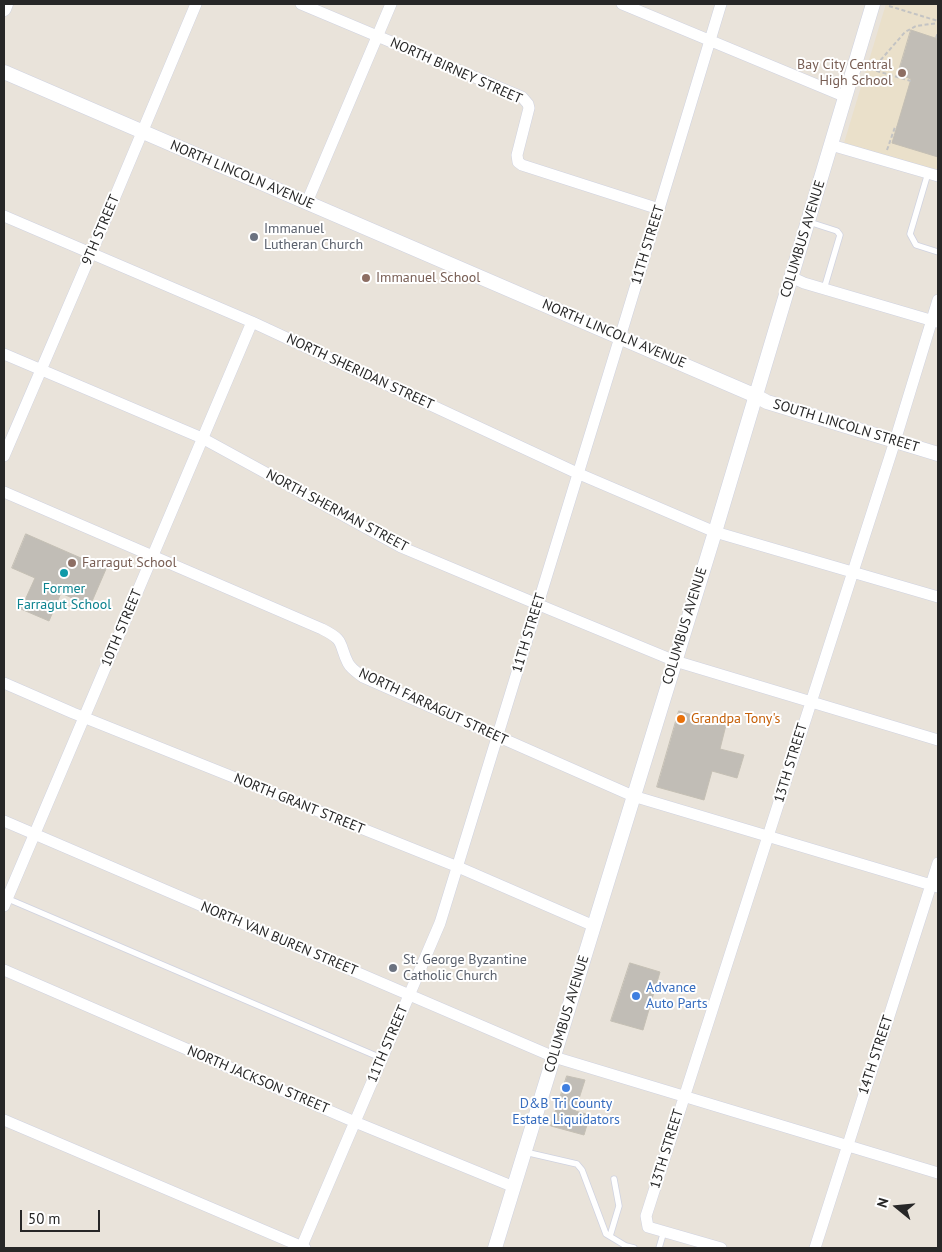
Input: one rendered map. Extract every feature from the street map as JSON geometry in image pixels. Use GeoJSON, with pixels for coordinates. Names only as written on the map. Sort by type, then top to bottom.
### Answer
{"type":"FeatureCollection","features":[{"type":"Feature","properties":{"kind":"street"},"geometry":{"type":"LineString","coordinates":[[4,8],[6,4]]}},
{"type":"Feature","properties":{"kind":"street","name":"9TH STREET"},"geometry":{"type":"LineString","coordinates":[[4,456],[196,4]]}},
{"type":"Feature","properties":{"kind":"street","name":"NORTH BIRNEY STREET"},"geometry":{"type":"LineString","coordinates":[[302,4],[522,97],[529,108],[517,154],[518,162],[522,165],[659,209]]}},
{"type":"Feature","properties":{"kind":"street"},"geometry":{"type":"LineString","coordinates":[[307,202],[391,4]]}},
{"type":"Feature","properties":{"kind":"street"},"geometry":{"type":"LineString","coordinates":[[622,4],[846,97]]}},
{"type":"Feature","properties":{"kind":"street","name":"11TH STREET"},"geometry":{"type":"LineString","coordinates":[[302,1248],[381,1058],[440,924],[721,4]]}},
{"type":"Feature","properties":{"kind":"street","name":"COLUMBUS AVENUE"},"geometry":{"type":"LineString","coordinates":[[495,1248],[715,532],[832,145],[872,4]]}},
{"type":"Feature","properties":{"kind":"street","name":"NORTH LINCOLN AVENUE"},"geometry":{"type":"LineString","coordinates":[[4,72],[756,396]]}},
{"type":"Feature","properties":{"kind":"street"},"geometry":{"type":"LineString","coordinates":[[832,145],[933,175]]}},
{"type":"Feature","properties":{"kind":"street","name":"NORTH SHERIDAN STREET"},"geometry":{"type":"LineString","coordinates":[[4,216],[252,322],[577,474],[715,532],[938,597]]}},
{"type":"Feature","properties":{"kind":"street"},"geometry":{"type":"LineString","coordinates":[[791,277],[935,321]]}},
{"type":"Feature","properties":{"kind":"street","name":"13TH STREET"},"geometry":{"type":"LineString","coordinates":[[664,1231],[648,1227],[646,1216],[852,572],[935,321],[938,300]]}},
{"type":"Feature","properties":{"kind":"street","name":"10TH STREET"},"geometry":{"type":"LineString","coordinates":[[5,901],[252,322]]}},
{"type":"Feature","properties":{"kind":"street","name":"NORTH SHERMAN STREET"},"geometry":{"type":"LineString","coordinates":[[4,354],[202,438],[401,547],[538,605],[675,661],[938,740]]}},
{"type":"Feature","properties":{"kind":"street","name":"SOUTH LINCOLN STREET"},"geometry":{"type":"LineString","coordinates":[[756,396],[767,402],[938,454]]}},
{"type":"Feature","properties":{"kind":"street","name":"NORTH FARRAGUT STREET"},"geometry":{"type":"LineString","coordinates":[[4,492],[334,635],[341,643],[348,664],[364,677],[633,796],[935,886]]}},
{"type":"Feature","properties":{"kind":"street","name":"NORTH GRANT STREET"},"geometry":{"type":"LineString","coordinates":[[4,683],[458,868],[594,926]]}},
{"type":"Feature","properties":{"kind":"street","name":"NORTH VAN BUREN STREET"},"geometry":{"type":"LineString","coordinates":[[4,821],[409,996],[554,1056],[683,1097],[938,1172]]}},
{"type":"Feature","properties":{"kind":"street","name":"14TH STREET"},"geometry":{"type":"LineString","coordinates":[[815,1248],[935,886],[938,863]]}},
{"type":"Feature","properties":{"kind":"street","name":"NORTH JACKSON STREET"},"geometry":{"type":"LineString","coordinates":[[4,970],[355,1122],[514,1187]]}},
{"type":"Feature","properties":{"kind":"street"},"geometry":{"type":"LineString","coordinates":[[4,1120],[302,1248]]}},
{"type":"Feature","properties":{"kind":"street"},"geometry":{"type":"LineString","coordinates":[[664,1231],[721,1248]]}},
{"type":"Feature","properties":{"kind":"lane"},"geometry":{"type":"LineString","coordinates":[[933,175],[910,234],[916,245],[938,252]]}},
{"type":"Feature","properties":{"kind":"lane"},"geometry":{"type":"LineString","coordinates":[[808,222],[837,230],[840,235],[824,288]]}},
{"type":"Feature","properties":{"kind":"lane"},"geometry":{"type":"LineString","coordinates":[[5,901],[381,1058]]}},
{"type":"Feature","properties":{"kind":"lane"},"geometry":{"type":"LineString","coordinates":[[525,1152],[577,1164],[582,1170],[606,1234],[626,1246],[634,1248]]}},
{"type":"Feature","properties":{"kind":"lane"},"geometry":{"type":"LineString","coordinates":[[610,1236],[619,1206],[614,1179]]}},
{"type":"Feature","properties":{"kind":"lane"},"geometry":{"type":"LineString","coordinates":[[659,1248],[664,1231]]}},
{"type":"Feature","properties":{"kind":"path"},"geometry":{"type":"LineString","coordinates":[[889,6],[938,22]]}},
{"type":"Feature","properties":{"kind":"path"},"geometry":{"type":"LineString","coordinates":[[911,81],[871,69],[905,32],[916,26],[938,22]]}},
{"type":"Feature","properties":{"kind":"path"},"geometry":{"type":"LineString","coordinates":[[936,38],[938,32]]}},
{"type":"Feature","properties":{"kind":"path"},"geometry":{"type":"LineString","coordinates":[[887,150],[895,127],[897,127]]}},
{"type":"Feature","properties":{"kind":"shaded area","name":"Bay City Central High School"},"geometry":{"type":"Polygon","coordinates":[[[886,4],[938,4],[938,171],[844,143],[886,4]]]}},
{"type":"Feature","properties":{"kind":"building","name":"Bay City Central High School"},"geometry":{"type":"Polygon","coordinates":[[[911,30],[938,39],[938,157],[892,143],[911,79],[898,74],[911,30]]]}},
{"type":"Feature","properties":{"kind":"building","name":"Former Farragut School"},"geometry":{"type":"Polygon","coordinates":[[[26,534],[106,569],[90,606],[61,593],[49,621],[21,609],[35,578],[12,568],[26,534]]]}},
{"type":"Feature","properties":{"kind":"building"},"geometry":{"type":"Polygon","coordinates":[[[679,711],[726,725],[720,749],[744,755],[737,778],[712,771],[704,800],[657,787],[679,711]]]}},
{"type":"Feature","properties":{"kind":"building","name":"Advance Auto Parts"},"geometry":{"type":"Polygon","coordinates":[[[630,963],[660,972],[643,1030],[611,1021],[630,963]]]}},
{"type":"Feature","properties":{"kind":"building"},"geometry":{"type":"Polygon","coordinates":[[[567,1076],[585,1080],[575,1111],[590,1115],[584,1135],[551,1126],[567,1076]]]}},
{"type":"Feature","properties":{"kind":"place","name":"Bay City Central High School"},"geometry":{"type":"Point","coordinates":[902,73]}},
{"type":"Feature","properties":{"kind":"place","name":"Immanuel Lutheran Church"},"geometry":{"type":"Point","coordinates":[254,237]}},
{"type":"Feature","properties":{"kind":"place","name":"Immanuel School"},"geometry":{"type":"Point","coordinates":[366,278]}},
{"type":"Feature","properties":{"kind":"place","name":"Farragut School"},"geometry":{"type":"Point","coordinates":[72,563]}},
{"type":"Feature","properties":{"kind":"place","name":"Former Farragut School"},"geometry":{"type":"Point","coordinates":[64,573]}},
{"type":"Feature","properties":{"kind":"place","name":"Grandpa Tony's"},"geometry":{"type":"Point","coordinates":[681,719]}},
{"type":"Feature","properties":{"kind":"place","name":"St. George Byzantine Catholic Church"},"geometry":{"type":"Point","coordinates":[393,968]}},
{"type":"Feature","properties":{"kind":"place","name":"Advance Auto Parts"},"geometry":{"type":"Point","coordinates":[636,996]}},
{"type":"Feature","properties":{"kind":"place","name":"D&B Tri County Estate Liquidators"},"geometry":{"type":"Point","coordinates":[566,1088]}}]}
